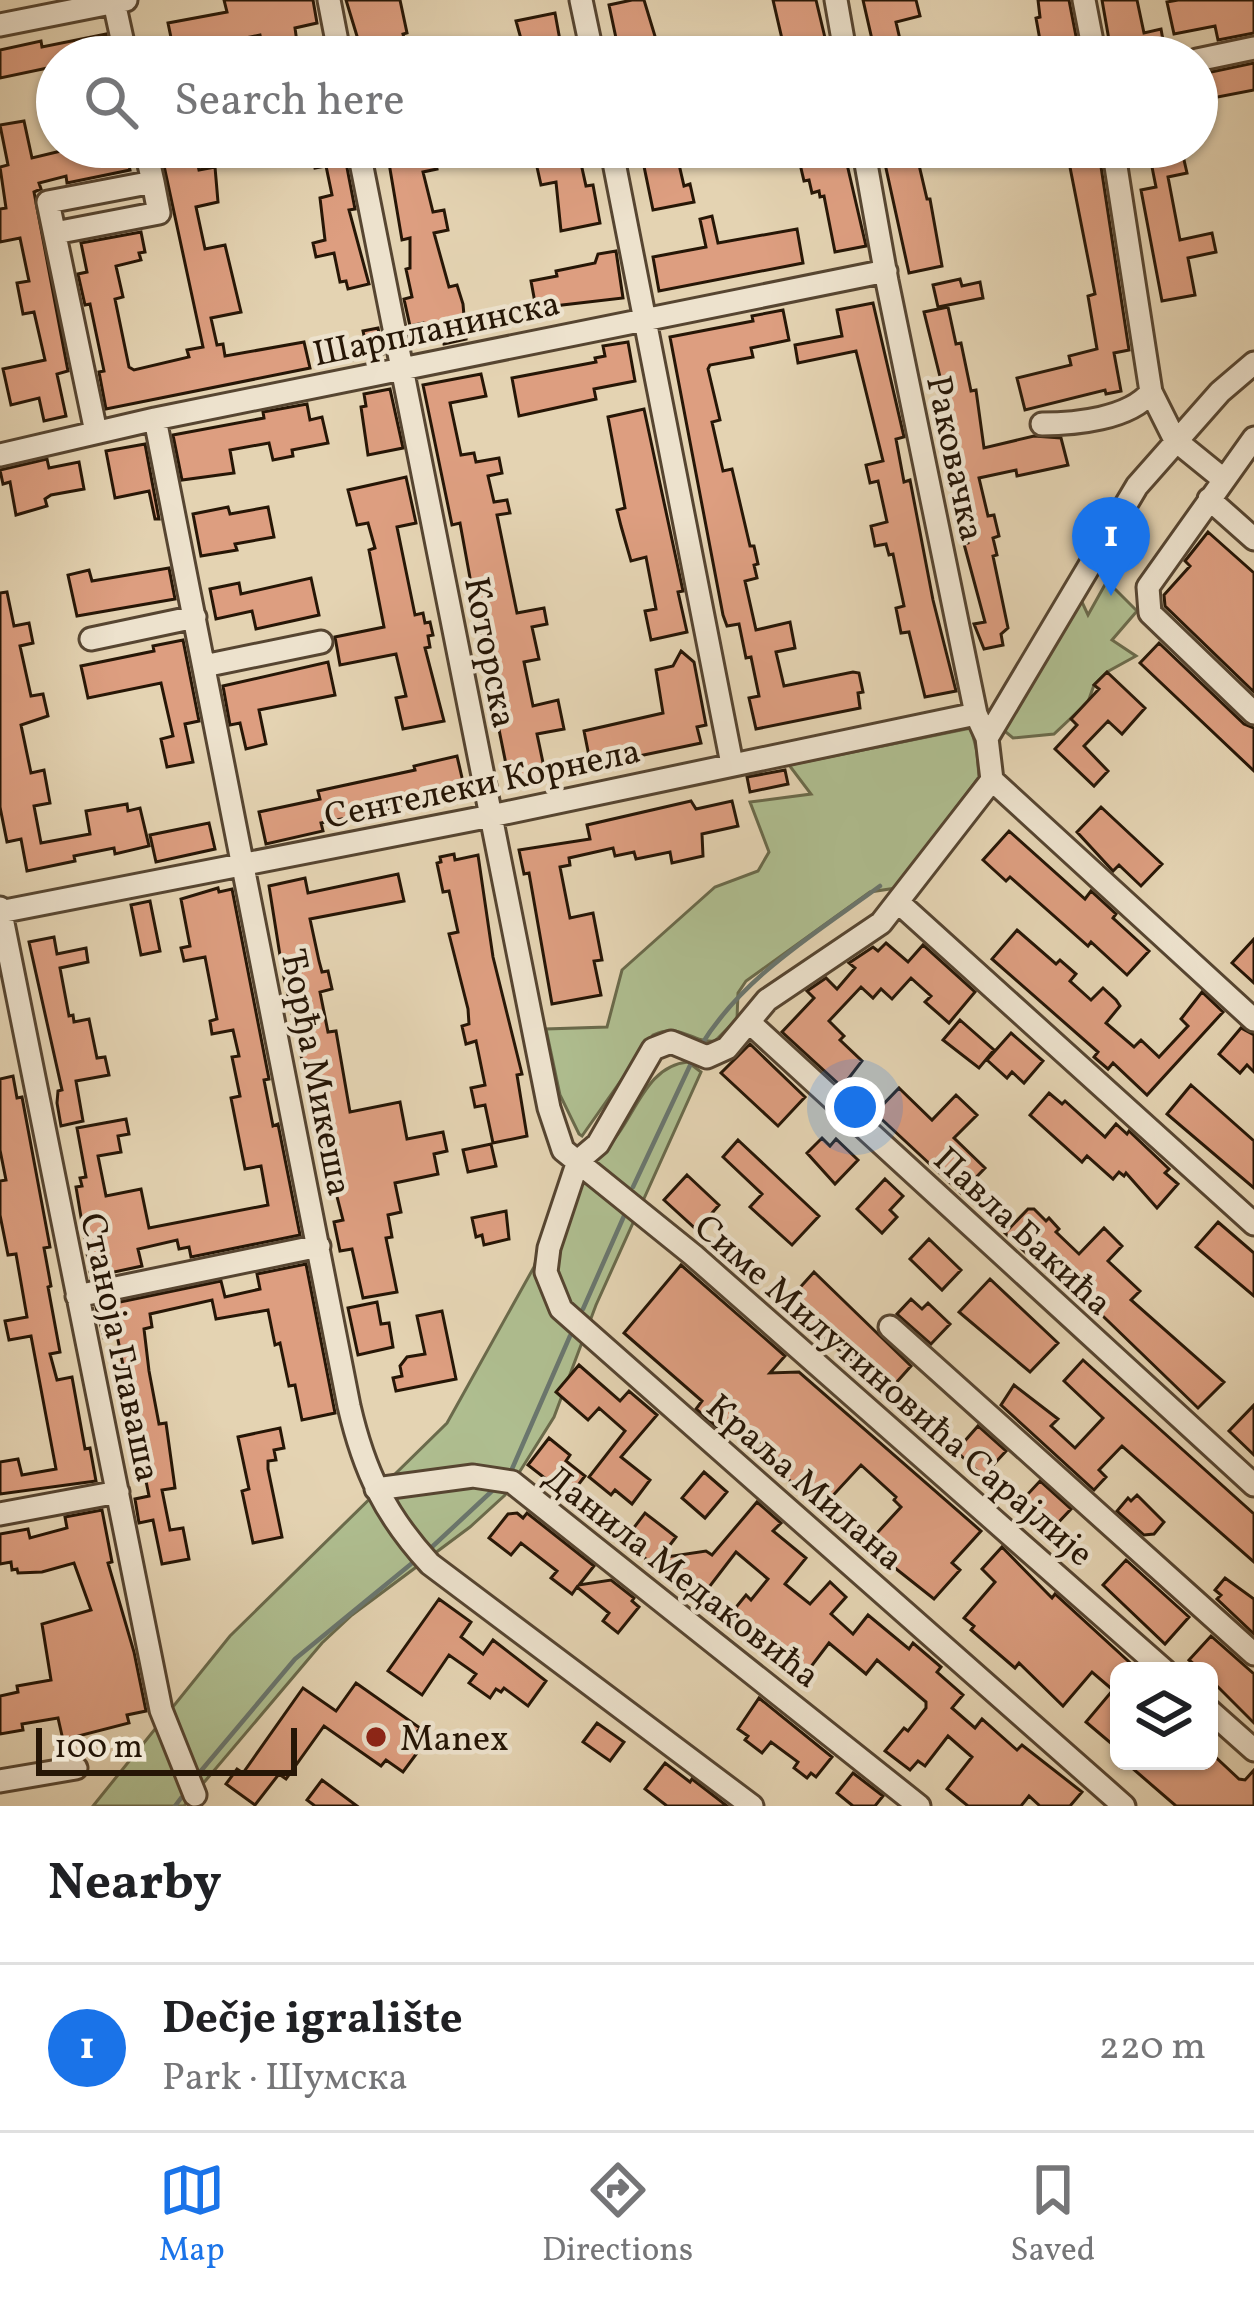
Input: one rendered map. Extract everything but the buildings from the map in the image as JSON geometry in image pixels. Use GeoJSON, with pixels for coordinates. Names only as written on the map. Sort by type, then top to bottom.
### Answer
{"type":"FeatureCollection","features":[{"type":"Feature","properties":{"kind":"street"},"geometry":{"type":"LineString","coordinates":[[329,0],[336,36]]}},
{"type":"Feature","properties":{"kind":"street"},"geometry":{"type":"LineString","coordinates":[[581,0],[589,36]]}},
{"type":"Feature","properties":{"kind":"street"},"geometry":{"type":"LineString","coordinates":[[836,0],[842,36]]}},
{"type":"Feature","properties":{"kind":"street"},"geometry":{"type":"LineString","coordinates":[[1084,0],[1091,36]]}},
{"type":"Feature","properties":{"kind":"street"},"geometry":{"type":"LineString","coordinates":[[0,25],[75,5],[120,1],[124,36]]}},
{"type":"Feature","properties":{"kind":"street"},"geometry":{"type":"LineString","coordinates":[[1218,56],[1254,48]]}},
{"type":"Feature","properties":{"kind":"street"},"geometry":{"type":"LineString","coordinates":[[55,233],[159,213],[150,168]]}},
{"type":"Feature","properties":{"kind":"street","name":"Которска"},"geometry":{"type":"LineString","coordinates":[[362,168],[548,1108],[563,1150],[578,1161]]}},
{"type":"Feature","properties":{"kind":"street"},"geometry":{"type":"LineString","coordinates":[[615,168],[732,764]]}},
{"type":"Feature","properties":{"kind":"street","name":"Раковачка"},"geometry":{"type":"LineString","coordinates":[[867,168],[992,780]]}},
{"type":"Feature","properties":{"kind":"street"},"geometry":{"type":"LineString","coordinates":[[1116,168],[1150,392],[1175,440],[1223,479]]}},
{"type":"Feature","properties":{"kind":"street"},"geometry":{"type":"LineString","coordinates":[[96,432],[48,202],[153,182]]}},
{"type":"Feature","properties":{"kind":"street","name":"Шарпланинска"},"geometry":{"type":"LineString","coordinates":[[0,455],[154,419],[886,271]]}},
{"type":"Feature","properties":{"kind":"street"},"geometry":{"type":"LineString","coordinates":[[987,738],[1136,486],[1175,440],[1254,363]]}},
{"type":"Feature","properties":{"kind":"street"},"geometry":{"type":"LineString","coordinates":[[1042,424],[1072,424],[1107,415],[1143,401],[1150,392]]}},
{"type":"Feature","properties":{"kind":"street","name":"Ђорђа Микеша"},"geometry":{"type":"LineString","coordinates":[[154,419],[359,1449],[376,1489],[398,1529],[430,1564],[752,1806]]}},
{"type":"Feature","properties":{"kind":"street"},"geometry":{"type":"LineString","coordinates":[[1254,438],[1148,587],[1150,613],[1254,712]]}},
{"type":"Feature","properties":{"kind":"street"},"geometry":{"type":"LineString","coordinates":[[1209,499],[1254,539]]}},
{"type":"Feature","properties":{"kind":"street"},"geometry":{"type":"LineString","coordinates":[[91,639],[194,617]]}},
{"type":"Feature","properties":{"kind":"street"},"geometry":{"type":"LineString","coordinates":[[204,666],[321,642]]}},
{"type":"Feature","properties":{"kind":"street","name":"Сентелеки Корнела"},"geometry":{"type":"LineString","coordinates":[[0,910],[491,816],[976,714]]}},
{"type":"Feature","properties":{"kind":"street"},"geometry":{"type":"LineString","coordinates":[[578,1161],[598,1144],[653,1049],[671,1042],[716,1056],[767,1000],[881,923],[992,780],[1254,1021]]}},
{"type":"Feature","properties":{"kind":"street"},"geometry":{"type":"LineString","coordinates":[[899,903],[1254,1225]]}},
{"type":"Feature","properties":{"kind":"street","name":"Станоја Главаша"},"geometry":{"type":"LineString","coordinates":[[0,910],[161,1710],[197,1802]]}},
{"type":"Feature","properties":{"kind":"street","name":"Павла Бакића"},"geometry":{"type":"LineString","coordinates":[[750,1023],[1254,1485]]}},
{"type":"Feature","properties":{"kind":"street","name":"Краља Милана"},"geometry":{"type":"LineString","coordinates":[[578,1161],[539,1274],[561,1310],[1124,1806]]}},
{"type":"Feature","properties":{"kind":"street","name":"Симе Милутиновића Сарајлије"},"geometry":{"type":"LineString","coordinates":[[578,1161],[727,1285],[1155,1662]]}},
{"type":"Feature","properties":{"kind":"street"},"geometry":{"type":"LineString","coordinates":[[77,1295],[319,1246]]}},
{"type":"Feature","properties":{"kind":"street"},"geometry":{"type":"LineString","coordinates":[[890,1327],[1254,1654]]}},
{"type":"Feature","properties":{"kind":"street","name":"Данила Медаковића"},"geometry":{"type":"LineString","coordinates":[[376,1489],[472,1476],[512,1482],[920,1806]]}},
{"type":"Feature","properties":{"kind":"street"},"geometry":{"type":"LineString","coordinates":[[0,1514],[118,1492]]}},
{"type":"Feature","properties":{"kind":"street"},"geometry":{"type":"LineString","coordinates":[[1218,1718],[1254,1750]]}},
{"type":"Feature","properties":{"kind":"street"},"geometry":{"type":"LineString","coordinates":[[0,1781],[76,1768]]}},
{"type":"Feature","properties":{"kind":"green space"},"geometry":{"type":"Polygon","coordinates":[[[1107,581],[1137,611],[1112,640],[1136,656],[1107,672],[1094,685],[1088,702],[1054,734],[1013,738],[996,724],[1075,587],[1088,615],[1107,581]]]}},
{"type":"Feature","properties":{"kind":"green space"},"geometry":{"type":"Polygon","coordinates":[[[971,728],[979,777],[896,888],[870,892],[746,981],[738,993],[737,1019],[715,1041],[671,1031],[653,1035],[582,1136],[579,1134],[560,1095],[546,1029],[607,1027],[622,970],[715,887],[758,871],[769,852],[750,802],[811,794],[789,765],[971,728]]]}},
{"type":"Feature","properties":{"kind":"green space"},"geometry":{"type":"Polygon","coordinates":[[[688,1062],[701,1072],[596,1305],[554,1417],[505,1495],[322,1643],[184,1806],[93,1806],[230,1636],[447,1423],[534,1267],[565,1170],[601,1152],[659,1074],[688,1062]]]}},
{"type":"Feature","properties":{"kind":"waterway"},"geometry":{"type":"LineString","coordinates":[[700,1047],[759,978],[880,886]]}},
{"type":"Feature","properties":{"kind":"waterway"},"geometry":{"type":"LineString","coordinates":[[633,1187],[694,1057]]}},
{"type":"Feature","properties":{"kind":"waterway"},"geometry":{"type":"LineString","coordinates":[[583,1309],[624,1216]]}},
{"type":"Feature","properties":{"kind":"waterway"},"geometry":{"type":"LineString","coordinates":[[512,1469],[570,1336]]}},
{"type":"Feature","properties":{"kind":"waterway"},"geometry":{"type":"LineString","coordinates":[[433,1546],[492,1491]]}},
{"type":"Feature","properties":{"kind":"waterway"},"geometry":{"type":"LineString","coordinates":[[200,1772],[295,1659],[411,1564]]}},
{"type":"Feature","properties":{"kind":"waterway"},"geometry":{"type":"LineString","coordinates":[[175,1806],[181,1798]]}},
{"type":"Feature","properties":{"kind":"place","name":"Dečje igralište"},"geometry":{"type":"Point","coordinates":[1111,596]}},
{"type":"Feature","properties":{"kind":"place","name":"Manex"},"geometry":{"type":"Point","coordinates":[376,1737]}}]}
